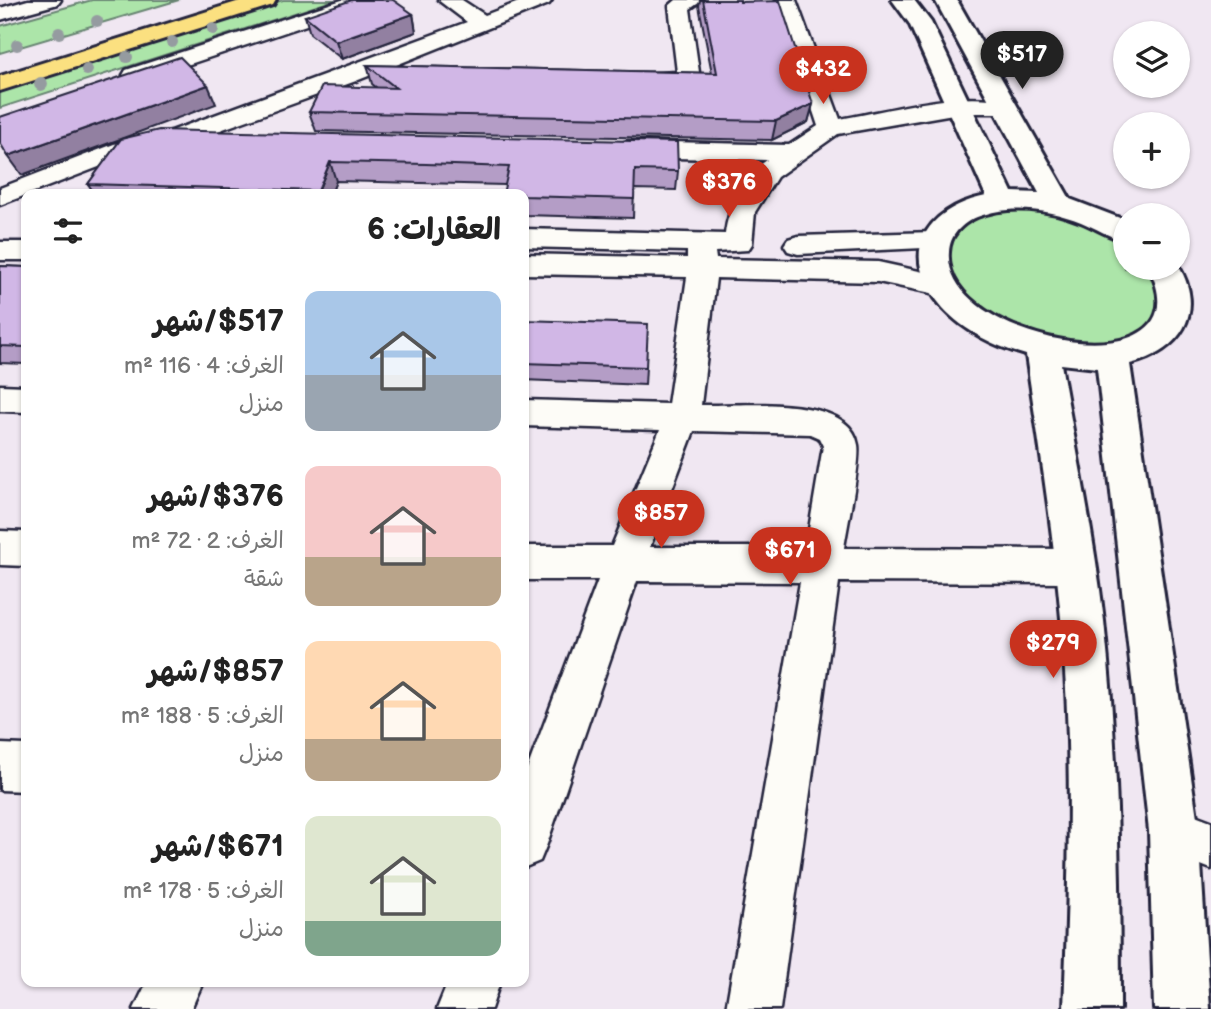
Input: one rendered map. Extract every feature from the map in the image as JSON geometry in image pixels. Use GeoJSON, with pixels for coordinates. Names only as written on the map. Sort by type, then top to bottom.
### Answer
{"type":"FeatureCollection","features":[{"type":"Feature","properties":{"kind":"main road"},"geometry":{"type":"LineString","coordinates":[[0,65],[214,0]]}},
{"type":"Feature","properties":{"kind":"main road"},"geometry":{"type":"LineString","coordinates":[[0,84],[265,0]]}},
{"type":"Feature","properties":{"kind":"main road"},"geometry":{"type":"LineString","coordinates":[[903,0],[920,22],[1002,201]]}},
{"type":"Feature","properties":{"kind":"main road"},"geometry":{"type":"LineString","coordinates":[[946,0],[1059,205]]}},
{"type":"Feature","properties":{"kind":"main road"},"geometry":{"type":"LineString","coordinates":[[1113,226],[1095,216],[1059,205],[1002,201],[978,205],[958,214],[942,226],[934,241],[932,262],[941,285],[981,323],[1009,338],[1042,350],[1078,356],[1112,355],[1146,346],[1169,329],[1178,306],[1171,280]]}},
{"type":"Feature","properties":{"kind":"main road"},"geometry":{"type":"LineString","coordinates":[[1042,350],[1077,566],[1088,720],[1094,907],[1092,1009]]}},
{"type":"Feature","properties":{"kind":"main road"},"geometry":{"type":"LineString","coordinates":[[1112,355],[1193,838],[1182,1009]]}},
{"type":"Feature","properties":{"kind":"street"},"geometry":{"type":"LineString","coordinates":[[0,14],[51,0]]}},
{"type":"Feature","properties":{"kind":"street"},"geometry":{"type":"LineString","coordinates":[[116,81],[362,0]]}},
{"type":"Feature","properties":{"kind":"street"},"geometry":{"type":"LineString","coordinates":[[448,0],[483,23]]}},
{"type":"Feature","properties":{"kind":"street"},"geometry":{"type":"LineString","coordinates":[[0,197],[122,149],[178,137],[348,76],[542,0]]}},
{"type":"Feature","properties":{"kind":"street"},"geometry":{"type":"LineString","coordinates":[[621,79],[689,79],[680,6],[692,0]]}},
{"type":"Feature","properties":{"kind":"street"},"geometry":{"type":"LineString","coordinates":[[786,0],[831,128]]}},
{"type":"Feature","properties":{"kind":"street"},"geometry":{"type":"LineString","coordinates":[[348,76],[402,76]]}},
{"type":"Feature","properties":{"kind":"street"},"geometry":{"type":"LineString","coordinates":[[738,244],[741,212],[767,172],[790,153],[831,128],[959,106],[1005,108]]}},
{"type":"Feature","properties":{"kind":"street"},"geometry":{"type":"LineString","coordinates":[[178,137],[247,139]]}},
{"type":"Feature","properties":{"kind":"street"},"geometry":{"type":"LineString","coordinates":[[609,148],[790,153]]}},
{"type":"Feature","properties":{"kind":"street"},"geometry":{"type":"LineString","coordinates":[[0,227],[21,227]]}},
{"type":"Feature","properties":{"kind":"street"},"geometry":{"type":"LineString","coordinates":[[529,239],[878,272],[941,285]]}},
{"type":"Feature","properties":{"kind":"street"},"geometry":{"type":"LineString","coordinates":[[529,264],[702,255],[738,244],[845,245],[934,241]]}},
{"type":"Feature","properties":{"kind":"street"},"geometry":{"type":"LineString","coordinates":[[0,251],[21,251]]}},
{"type":"Feature","properties":{"kind":"street"},"geometry":{"type":"LineString","coordinates":[[529,827],[623,566],[683,416],[702,255]]}},
{"type":"Feature","properties":{"kind":"street"},"geometry":{"type":"LineString","coordinates":[[0,398],[21,399]]}},
{"type":"Feature","properties":{"kind":"street"},"geometry":{"type":"LineString","coordinates":[[529,413],[815,421],[831,429],[841,445],[753,1009]]}},
{"type":"Feature","properties":{"kind":"street"},"geometry":{"type":"LineString","coordinates":[[0,548],[21,549]]}},
{"type":"Feature","properties":{"kind":"street"},"geometry":{"type":"LineString","coordinates":[[529,563],[623,566],[1077,566]]}},
{"type":"Feature","properties":{"kind":"street"},"geometry":{"type":"LineString","coordinates":[[0,767],[21,768]]}},
{"type":"Feature","properties":{"kind":"street"},"geometry":{"type":"LineString","coordinates":[[161,1009],[174,987]]}},
{"type":"Feature","properties":{"kind":"street"},"geometry":{"type":"LineString","coordinates":[[464,1009],[472,987]]}},
{"type":"Feature","properties":{"kind":"green space"},"geometry":{"type":"Polygon","coordinates":[[[92,0],[179,0],[0,53],[0,26],[92,0]]]}},
{"type":"Feature","properties":{"kind":"green space"},"geometry":{"type":"Polygon","coordinates":[[[283,0],[335,0],[0,108],[0,89],[283,0]]]}},
{"type":"Feature","properties":{"kind":"green space"},"geometry":{"type":"Polygon","coordinates":[[[1008,209],[1040,211],[1069,218],[1113,236],[1113,280],[1155,280],[1160,293],[1159,312],[1149,326],[1132,335],[1111,341],[1088,343],[1045,339],[1025,333],[996,318],[961,288],[951,272],[948,259],[954,233],[969,221],[1008,209]]]}},
{"type":"Feature","properties":{"kind":"building"},"geometry":{"type":"Polygon","coordinates":[[[352,0],[393,0],[413,14],[336,41],[305,16],[352,0]]]}},
{"type":"Feature","properties":{"kind":"building"},"geometry":{"type":"Polygon","coordinates":[[[703,0],[780,1],[813,104],[776,121],[309,112],[322,86],[396,88],[367,65],[717,73],[703,0]]]}},
{"type":"Feature","properties":{"kind":"building"},"geometry":{"type":"Polygon","coordinates":[[[180,57],[208,85],[8,156],[0,143],[0,117],[180,57]]]}},
{"type":"Feature","properties":{"kind":"building"},"geometry":{"type":"Polygon","coordinates":[[[159,130],[677,142],[678,171],[635,170],[634,199],[529,196],[529,189],[504,189],[509,167],[426,164],[330,162],[319,189],[88,184],[121,139],[159,130]]]}},
{"type":"Feature","properties":{"kind":"building"},"geometry":{"type":"Polygon","coordinates":[[[0,266],[21,267],[21,347],[0,346],[0,266]]]}},
{"type":"Feature","properties":{"kind":"building"},"geometry":{"type":"Polygon","coordinates":[[[529,320],[648,324],[646,367],[529,363],[529,320]]]}}]}
